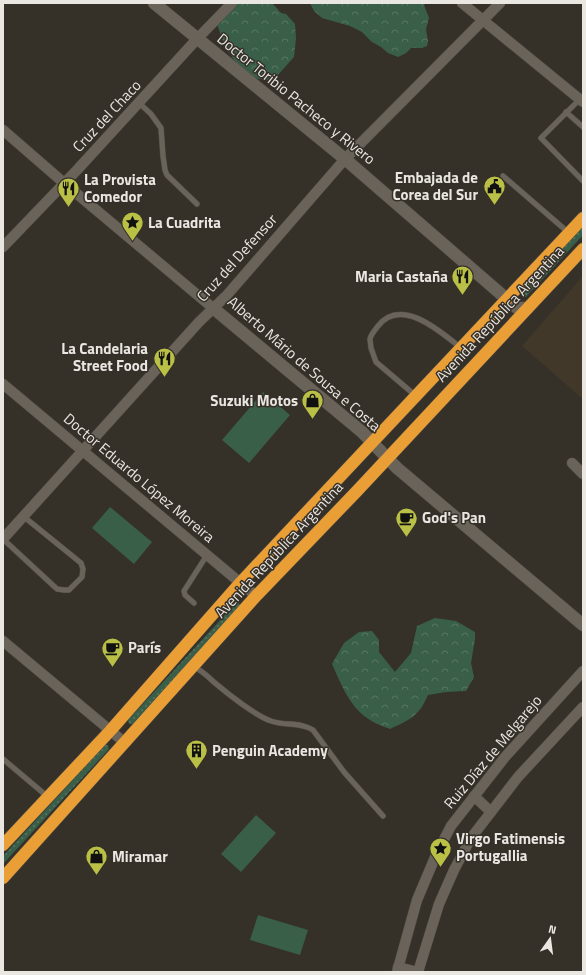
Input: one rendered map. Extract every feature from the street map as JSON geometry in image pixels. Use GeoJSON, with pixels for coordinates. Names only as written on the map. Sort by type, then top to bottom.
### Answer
{"type":"FeatureCollection","features":[{"type":"Feature","properties":{"kind":"highway","name":"Avenida República Argentina"},"geometry":{"type":"LineString","coordinates":[[3,846],[110,731],[240,582],[583,218]]}},
{"type":"Feature","properties":{"kind":"highway","name":"Avenida República Argentina"},"geometry":{"type":"LineString","coordinates":[[3,878],[256,596],[489,351],[492,335],[523,308],[583,249]]}},
{"type":"Feature","properties":{"kind":"street","name":"Doctor Toribio Pacheco y Rivero"},"geometry":{"type":"LineString","coordinates":[[154,3],[345,159],[507,299],[523,308]]}},
{"type":"Feature","properties":{"kind":"street","name":"Cruz del Chaco"},"geometry":{"type":"LineString","coordinates":[[3,247],[78,170],[197,39],[232,3]]}},
{"type":"Feature","properties":{"kind":"street"},"geometry":{"type":"LineString","coordinates":[[462,3],[581,101]]}},
{"type":"Feature","properties":{"kind":"street","name":"Cruz del Defensor"},"geometry":{"type":"LineString","coordinates":[[3,539],[82,450],[227,295],[345,159],[500,3]]}},
{"type":"Feature","properties":{"kind":"street","name":"Alberto Mário de Sousa e Costa"},"geometry":{"type":"LineString","coordinates":[[3,130],[64,183],[362,432],[387,458],[583,625]]}},
{"type":"Feature","properties":{"kind":"street","name":"Doctor Eduardo López Moreira"},"geometry":{"type":"LineString","coordinates":[[3,384],[256,596]]}},
{"type":"Feature","properties":{"kind":"street"},"geometry":{"type":"LineString","coordinates":[[572,463],[583,474]]}},
{"type":"Feature","properties":{"kind":"street"},"geometry":{"type":"LineString","coordinates":[[4,643],[124,742]]}},
{"type":"Feature","properties":{"kind":"street","name":"Ruiz Díaz de Melgarejo"},"geometry":{"type":"LineString","coordinates":[[398,969],[417,900],[436,855],[451,826],[505,757],[583,671]]}},
{"type":"Feature","properties":{"kind":"street"},"geometry":{"type":"LineString","coordinates":[[398,969],[418,972],[439,904],[471,838],[518,777],[583,707]]}},
{"type":"Feature","properties":{"kind":"street"},"geometry":{"type":"LineString","coordinates":[[474,796],[491,812]]}},
{"type":"Feature","properties":{"kind":"lane"},"geometry":{"type":"LineString","coordinates":[[581,101],[566,112],[541,138],[583,181]]}},
{"type":"Feature","properties":{"kind":"lane"},"geometry":{"type":"LineString","coordinates":[[139,103],[161,128],[162,156],[167,175],[197,204]]}},
{"type":"Feature","properties":{"kind":"lane"},"geometry":{"type":"LineString","coordinates":[[566,112],[583,127]]}},
{"type":"Feature","properties":{"kind":"lane"},"geometry":{"type":"LineString","coordinates":[[503,176],[569,233]]}},
{"type":"Feature","properties":{"kind":"lane"},"geometry":{"type":"LineString","coordinates":[[416,396],[376,362],[370,339],[382,321],[395,315],[413,316],[436,328],[461,348]]}},
{"type":"Feature","properties":{"kind":"lane"},"geometry":{"type":"LineString","coordinates":[[3,539],[58,589],[69,590],[82,577],[83,569],[81,563],[23,516]]}},
{"type":"Feature","properties":{"kind":"lane"},"geometry":{"type":"LineString","coordinates":[[194,604],[185,595],[184,591],[207,555]]}},
{"type":"Feature","properties":{"kind":"lane"},"geometry":{"type":"LineString","coordinates":[[193,666],[201,670],[216,684],[254,712],[271,722],[300,725],[309,727],[313,730],[344,772],[383,816]]}},
{"type":"Feature","properties":{"kind":"lane"},"geometry":{"type":"LineString","coordinates":[[3,759],[48,797]]}},
{"type":"Feature","properties":{"kind":"shaded area"},"geometry":{"type":"Polygon","coordinates":[[[583,276],[583,399],[522,346],[583,276]]]}},
{"type":"Feature","properties":{"kind":"green space"},"geometry":{"type":"Polygon","coordinates":[[[230,3],[272,3],[281,13],[286,14],[295,24],[296,38],[294,57],[277,76],[268,80],[253,78],[234,60],[224,44],[217,24],[230,3]]]}},
{"type":"Feature","properties":{"kind":"green space"},"geometry":{"type":"Polygon","coordinates":[[[310,3],[426,3],[424,5],[429,18],[426,29],[428,41],[427,46],[422,48],[411,48],[406,53],[398,57],[388,53],[372,42],[362,32],[350,26],[322,18],[314,11],[310,3]]]}},
{"type":"Feature","properties":{"kind":"green space"},"geometry":{"type":"Polygon","coordinates":[[[583,226],[583,235],[526,297],[523,297],[522,292],[583,226]]]}},
{"type":"Feature","properties":{"kind":"green space"},"geometry":{"type":"Polygon","coordinates":[[[263,392],[290,415],[249,463],[222,440],[263,392]]]}},
{"type":"Feature","properties":{"kind":"green space"},"geometry":{"type":"Polygon","coordinates":[[[110,507],[152,542],[134,564],[92,528],[110,507]]]}},
{"type":"Feature","properties":{"kind":"green space"},"geometry":{"type":"Polygon","coordinates":[[[237,602],[240,604],[240,607],[133,724],[129,724],[128,720],[237,602]]]}},
{"type":"Feature","properties":{"kind":"green space"},"geometry":{"type":"Polygon","coordinates":[[[435,618],[456,621],[475,632],[471,663],[474,677],[466,691],[428,695],[417,713],[403,723],[390,729],[370,720],[357,709],[347,695],[332,664],[344,643],[359,632],[372,631],[379,640],[379,652],[395,672],[411,653],[417,626],[435,618]]]}},
{"type":"Feature","properties":{"kind":"green space"},"geometry":{"type":"Polygon","coordinates":[[[105,745],[108,745],[109,749],[3,864],[3,856],[105,745]]]}},
{"type":"Feature","properties":{"kind":"green space"},"geometry":{"type":"Polygon","coordinates":[[[256,815],[276,833],[241,872],[221,854],[256,815]]]}},
{"type":"Feature","properties":{"kind":"green space"},"geometry":{"type":"Polygon","coordinates":[[[258,915],[308,930],[300,955],[250,940],[258,915]]]}},
{"type":"Feature","properties":{"kind":"place","name":"Embajada de Corea del Sur"},"geometry":{"type":"Point","coordinates":[494,206]}},
{"type":"Feature","properties":{"kind":"place","name":"La Provista Comedor"},"geometry":{"type":"Point","coordinates":[69,208]}},
{"type":"Feature","properties":{"kind":"place","name":"La Cuadrita"},"geometry":{"type":"Point","coordinates":[133,242]}},
{"type":"Feature","properties":{"kind":"place","name":"Maria Castaña"},"geometry":{"type":"Point","coordinates":[463,296]}},
{"type":"Feature","properties":{"kind":"place","name":"La Candelaria Street Food"},"geometry":{"type":"Point","coordinates":[164,378]}},
{"type":"Feature","properties":{"kind":"place","name":"Suzuki Motos"},"geometry":{"type":"Point","coordinates":[313,420]}},
{"type":"Feature","properties":{"kind":"place","name":"God's Pan"},"geometry":{"type":"Point","coordinates":[406,538]}},
{"type":"Feature","properties":{"kind":"place","name":"París"},"geometry":{"type":"Point","coordinates":[112,668]}},
{"type":"Feature","properties":{"kind":"place","name":"Penguin Academy"},"geometry":{"type":"Point","coordinates":[197,770]}},
{"type":"Feature","properties":{"kind":"place","name":"Virgo Fatimensis Portugallia"},"geometry":{"type":"Point","coordinates":[440,868]}},
{"type":"Feature","properties":{"kind":"place","name":"Miramar"},"geometry":{"type":"Point","coordinates":[96,876]}}]}
